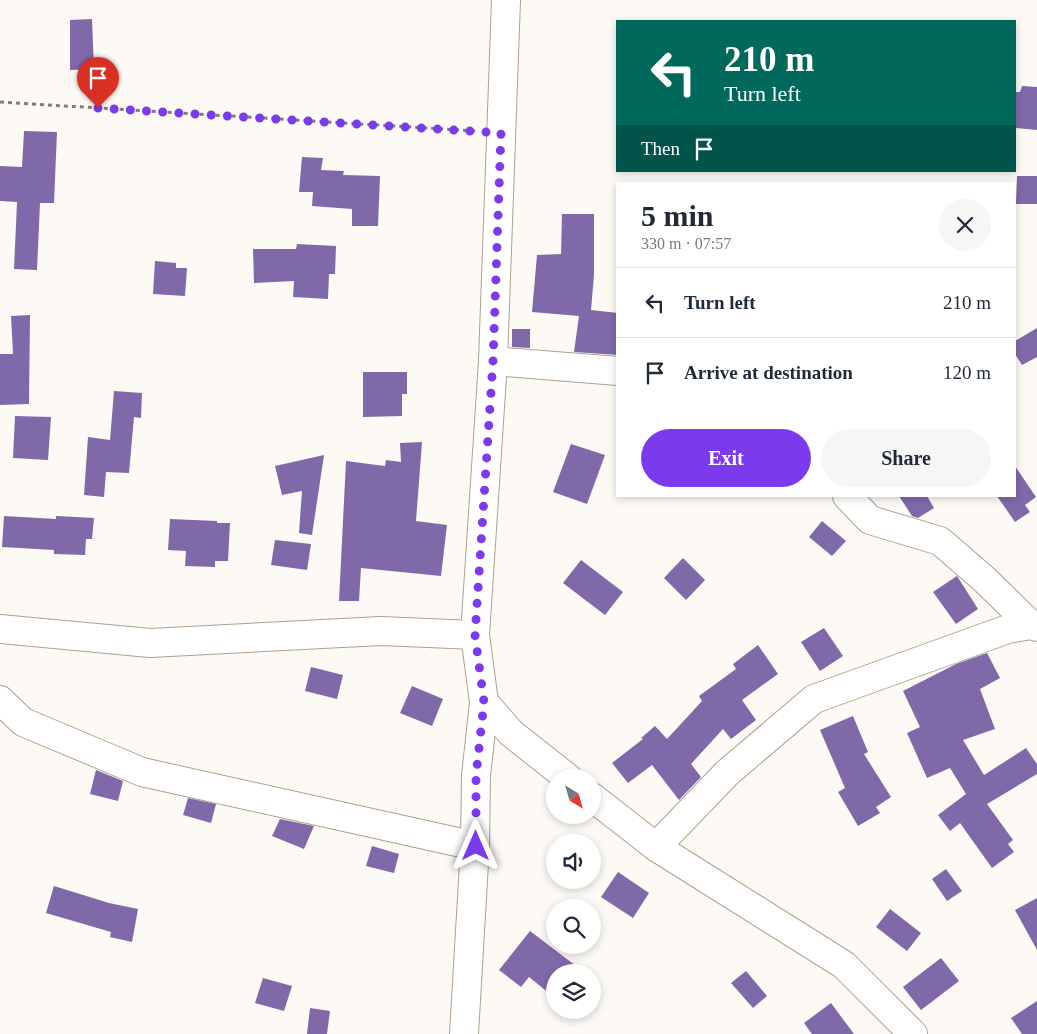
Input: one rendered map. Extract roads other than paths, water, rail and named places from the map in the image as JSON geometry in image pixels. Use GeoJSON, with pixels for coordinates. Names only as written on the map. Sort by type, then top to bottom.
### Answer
{"type":"FeatureCollection","features":[{"type":"Feature","properties":{"kind":"street"},"geometry":{"type":"LineString","coordinates":[[464,1034],[476,846],[476,776],[484,702],[475,635],[493,361],[506,0]]}},
{"type":"Feature","properties":{"kind":"street"},"geometry":{"type":"LineString","coordinates":[[493,361],[616,372]]}},
{"type":"Feature","properties":{"kind":"street"},"geometry":{"type":"LineString","coordinates":[[848,497],[870,520],[940,541],[1034,626]]}},
{"type":"Feature","properties":{"kind":"street"},"geometry":{"type":"LineString","coordinates":[[656,847],[727,773],[814,699],[1008,630],[1034,626]]}},
{"type":"Feature","properties":{"kind":"street"},"geometry":{"type":"LineString","coordinates":[[0,629],[150,643],[381,631],[475,635]]}},
{"type":"Feature","properties":{"kind":"street"},"geometry":{"type":"LineString","coordinates":[[0,700],[23,722],[142,772],[476,846]]}},
{"type":"Feature","properties":{"kind":"street"},"geometry":{"type":"LineString","coordinates":[[484,702],[511,733],[557,769]]}},
{"type":"Feature","properties":{"kind":"street"},"geometry":{"type":"LineString","coordinates":[[601,804],[656,847],[844,966],[913,1034]]}}]}
